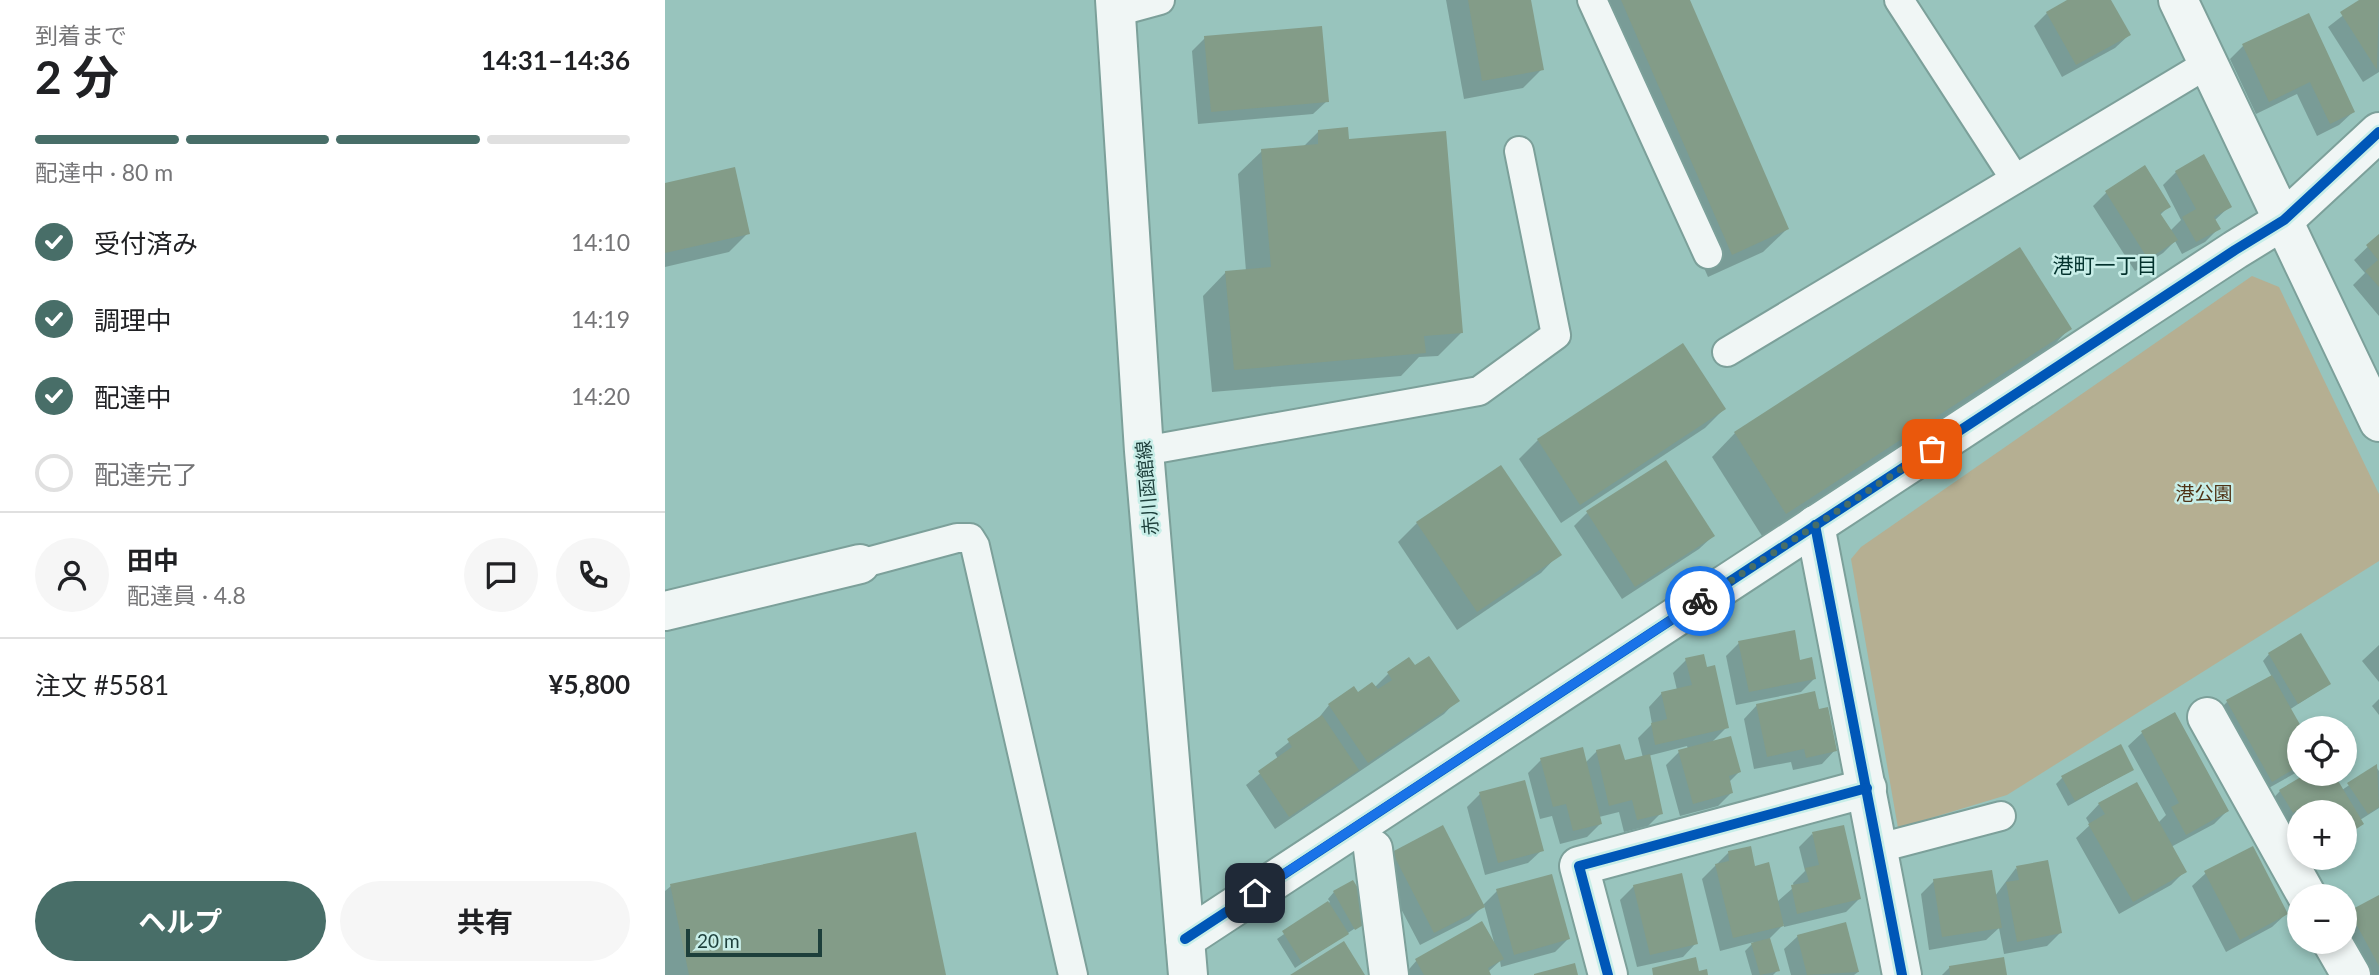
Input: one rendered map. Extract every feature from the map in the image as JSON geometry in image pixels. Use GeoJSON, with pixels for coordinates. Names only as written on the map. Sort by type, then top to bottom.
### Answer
{"type":"FeatureCollection","features":[{"type":"Feature","properties":{"kind":"street"},"geometry":{"type":"LineString","coordinates":[[2178,0],[2379,422]]}},
{"type":"Feature","properties":{"kind":"street","name":"赤川函館線"},"geometry":{"type":"LineString","coordinates":[[1116,6],[1144,451],[1186,957]]}},
{"type":"Feature","properties":{"kind":"street"},"geometry":{"type":"LineString","coordinates":[[1186,957],[1815,525],[2284,220],[2379,132]]}},
{"type":"Feature","properties":{"kind":"street"},"geometry":{"type":"LineString","coordinates":[[1815,525],[1902,975]]}},
{"type":"Feature","properties":{"kind":"street"},"geometry":{"type":"LineString","coordinates":[[665,611],[860,565]]}},
{"type":"Feature","properties":{"kind":"street"},"geometry":{"type":"LineString","coordinates":[[2207,717],[2300,884]]}},
{"type":"Feature","properties":{"kind":"street"},"geometry":{"type":"LineString","coordinates":[[1608,975],[1579,866],[1867,788]]}},
{"type":"Feature","properties":{"kind":"street"},"geometry":{"type":"LineString","coordinates":[[1373,849],[1389,975]]}},
{"type":"Feature","properties":{"kind":"street"},"geometry":{"type":"LineString","coordinates":[[2339,954],[2351,975]]}},
{"type":"Feature","properties":{"kind":"lane"},"geometry":{"type":"LineString","coordinates":[[1116,6],[1160,0]]}},
{"type":"Feature","properties":{"kind":"lane"},"geometry":{"type":"LineString","coordinates":[[1593,0],[1708,254]]}},
{"type":"Feature","properties":{"kind":"lane"},"geometry":{"type":"LineString","coordinates":[[1899,0],[2015,179]]}},
{"type":"Feature","properties":{"kind":"lane"},"geometry":{"type":"LineString","coordinates":[[1727,352],[2209,63]]}},
{"type":"Feature","properties":{"kind":"lane"},"geometry":{"type":"LineString","coordinates":[[1144,451],[1479,391],[1556,335],[1519,152]]}},
{"type":"Feature","properties":{"kind":"lane"},"geometry":{"type":"LineString","coordinates":[[860,565],[957,538],[970,538],[975,546],[1073,975]]}},
{"type":"Feature","properties":{"kind":"lane"},"geometry":{"type":"LineString","coordinates":[[1879,848],[2001,816]]}},
{"type":"Feature","properties":{"kind":"green space","name":"港公園"},"geometry":{"type":"Polygon","coordinates":[[[2252,276],[2279,287],[2379,494],[2379,561],[2007,795],[1898,828],[1851,559],[1861,547],[2252,276]]]}},
{"type":"Feature","properties":{"kind":"building"},"geometry":{"type":"Polygon","coordinates":[[[1468,0],[1531,0],[1544,70],[1482,81],[1468,0]]]}},
{"type":"Feature","properties":{"kind":"building"},"geometry":{"type":"Polygon","coordinates":[[[1621,0],[1690,0],[1789,229],[1732,255],[1621,0]]]}},
{"type":"Feature","properties":{"kind":"building"},"geometry":{"type":"Polygon","coordinates":[[[2067,0],[2111,0],[2131,35],[2076,65],[2046,12],[2067,0]]]}},
{"type":"Feature","properties":{"kind":"building"},"geometry":{"type":"Polygon","coordinates":[[[2359,0],[2379,0],[2377,70],[2340,12],[2359,0]]]}},
{"type":"Feature","properties":{"kind":"building"},"geometry":{"type":"Polygon","coordinates":[[[2309,13],[2355,112],[2330,124],[2310,82],[2269,102],[2242,44],[2309,13]]]}},
{"type":"Feature","properties":{"kind":"building"},"geometry":{"type":"Polygon","coordinates":[[[1322,26],[1329,102],[1211,112],[1204,36],[1322,26]]]}},
{"type":"Feature","properties":{"kind":"building"},"geometry":{"type":"Polygon","coordinates":[[[1348,127],[1349,139],[1446,131],[1463,333],[1424,336],[1426,353],[1234,370],[1225,271],[1271,267],[1261,149],[1318,144],[1318,130],[1348,127]]]}},
{"type":"Feature","properties":{"kind":"building"},"geometry":{"type":"Polygon","coordinates":[[[2204,154],[2232,207],[2214,217],[2221,229],[2196,242],[2182,217],[2196,209],[2175,171],[2204,154]]]}},
{"type":"Feature","properties":{"kind":"building"},"geometry":{"type":"Polygon","coordinates":[[[2145,165],[2171,207],[2160,213],[2178,240],[2148,259],[2105,191],[2145,165]]]}},
{"type":"Feature","properties":{"kind":"building"},"geometry":{"type":"Polygon","coordinates":[[[735,167],[750,234],[665,253],[665,183],[735,167]]]}},
{"type":"Feature","properties":{"kind":"building"},"geometry":{"type":"Polygon","coordinates":[[[2379,234],[2379,287],[2365,271],[2378,260],[2366,245],[2379,234]]]}},
{"type":"Feature","properties":{"kind":"building"},"geometry":{"type":"Polygon","coordinates":[[[2020,247],[2072,329],[1786,514],[1734,432],[2020,247]]]}},
{"type":"Feature","properties":{"kind":"building"},"geometry":{"type":"Polygon","coordinates":[[[1683,343],[1726,409],[1580,505],[1537,439],[1683,343]]]}},
{"type":"Feature","properties":{"kind":"building"},"geometry":{"type":"Polygon","coordinates":[[[1666,460],[1715,536],[1635,587],[1586,511],[1666,460]]]}},
{"type":"Feature","properties":{"kind":"building"},"geometry":{"type":"Polygon","coordinates":[[[1501,465],[1562,555],[1477,612],[1416,522],[1501,465]]]}},
{"type":"Feature","properties":{"kind":"building"},"geometry":{"type":"Polygon","coordinates":[[[1795,630],[1800,660],[1812,657],[1816,679],[1749,692],[1738,641],[1795,630]]]}},
{"type":"Feature","properties":{"kind":"building"},"geometry":{"type":"Polygon","coordinates":[[[2301,633],[2331,684],[2298,704],[2268,653],[2301,633]]]}},
{"type":"Feature","properties":{"kind":"building"},"geometry":{"type":"Polygon","coordinates":[[[1704,654],[1707,667],[1715,665],[1729,728],[1655,745],[1651,723],[1667,719],[1661,692],[1692,685],[1685,658],[1704,654]]]}},
{"type":"Feature","properties":{"kind":"building"},"geometry":{"type":"Polygon","coordinates":[[[1429,656],[1460,701],[1368,763],[1328,704],[1354,686],[1358,692],[1372,682],[1378,689],[1392,680],[1387,672],[1409,657],[1415,665],[1429,656]]]}},
{"type":"Feature","properties":{"kind":"building"},"geometry":{"type":"Polygon","coordinates":[[[2272,675],[2295,716],[2287,716],[2287,773],[2272,782],[2226,700],[2272,675]]]}},
{"type":"Feature","properties":{"kind":"building"},"geometry":{"type":"Polygon","coordinates":[[[1815,691],[1819,709],[1828,707],[1837,751],[1806,758],[1804,749],[1767,757],[1756,704],[1815,691]]]}},
{"type":"Feature","properties":{"kind":"building"},"geometry":{"type":"Polygon","coordinates":[[[2175,712],[2229,811],[2186,835],[2171,807],[2179,803],[2141,731],[2175,712]]]}},
{"type":"Feature","properties":{"kind":"building"},"geometry":{"type":"Polygon","coordinates":[[[1322,715],[1359,770],[1289,817],[1258,771],[1292,747],[1287,739],[1322,715]]]}},
{"type":"Feature","properties":{"kind":"building"},"geometry":{"type":"Polygon","coordinates":[[[1731,736],[1741,772],[1729,776],[1733,793],[1693,804],[1678,750],[1731,736]]]}},
{"type":"Feature","properties":{"kind":"building"},"geometry":{"type":"Polygon","coordinates":[[[1620,744],[1625,760],[1650,754],[1663,814],[1637,820],[1632,800],[1609,806],[1596,750],[1620,744]]]}},
{"type":"Feature","properties":{"kind":"building"},"geometry":{"type":"Polygon","coordinates":[[[2121,744],[2134,770],[2075,801],[2061,776],[2121,744]]]}},
{"type":"Feature","properties":{"kind":"building"},"geometry":{"type":"Polygon","coordinates":[[[1583,747],[1602,824],[1573,831],[1566,804],[1553,807],[1540,758],[1583,747]]]}},
{"type":"Feature","properties":{"kind":"building"},"geometry":{"type":"Polygon","coordinates":[[[2377,764],[2379,807],[2368,814],[2349,786],[2357,786],[2357,777],[2377,764]]]}},
{"type":"Feature","properties":{"kind":"building"},"geometry":{"type":"Polygon","coordinates":[[[1525,780],[1544,851],[1498,863],[1479,792],[1525,780]]]}},
{"type":"Feature","properties":{"kind":"building"},"geometry":{"type":"Polygon","coordinates":[[[2137,782],[2187,872],[2133,902],[2088,824],[2105,814],[2098,803],[2137,782]]]}},
{"type":"Feature","properties":{"kind":"building"},"geometry":{"type":"Polygon","coordinates":[[[2287,785],[2341,786],[2350,800],[2287,800],[2287,803],[2279,790],[2287,785]]]}},
{"type":"Feature","properties":{"kind":"building"},"geometry":{"type":"Polygon","coordinates":[[[2357,812],[2364,824],[2357,828],[2357,812]]]}},
{"type":"Feature","properties":{"kind":"building"},"geometry":{"type":"Polygon","coordinates":[[[1443,825],[1485,907],[1434,933],[1392,852],[1443,825]]]}},
{"type":"Feature","properties":{"kind":"building"},"geometry":{"type":"Polygon","coordinates":[[[1844,825],[1861,899],[1797,914],[1791,885],[1809,882],[1805,868],[1819,865],[1812,832],[1844,825]]]}},
{"type":"Feature","properties":{"kind":"building"},"geometry":{"type":"Polygon","coordinates":[[[916,832],[946,975],[689,975],[670,884],[916,832]]]}},
{"type":"Feature","properties":{"kind":"building"},"geometry":{"type":"Polygon","coordinates":[[[1751,846],[1755,866],[1769,862],[1784,926],[1733,938],[1715,864],[1729,861],[1728,851],[1751,846]]]}},
{"type":"Feature","properties":{"kind":"building"},"geometry":{"type":"Polygon","coordinates":[[[2253,846],[2287,915],[2240,940],[2204,871],[2253,846]]]}},
{"type":"Feature","properties":{"kind":"building"},"geometry":{"type":"Polygon","coordinates":[[[2048,860],[2062,933],[2017,942],[2006,882],[2019,880],[2016,866],[2048,860]]]}},
{"type":"Feature","properties":{"kind":"building"},"geometry":{"type":"Polygon","coordinates":[[[1992,870],[2002,928],[1942,937],[1933,879],[1992,870]]]}},
{"type":"Feature","properties":{"kind":"building"},"geometry":{"type":"Polygon","coordinates":[[[1682,873],[1698,944],[1650,955],[1633,885],[1682,873]]]}},
{"type":"Feature","properties":{"kind":"building"},"geometry":{"type":"Polygon","coordinates":[[[1552,874],[1570,939],[1514,955],[1496,889],[1552,874]]]}},
{"type":"Feature","properties":{"kind":"building"},"geometry":{"type":"Polygon","coordinates":[[[1353,880],[1364,898],[1365,924],[1355,930],[1333,891],[1353,880]]]}},
{"type":"Feature","properties":{"kind":"building"},"geometry":{"type":"Polygon","coordinates":[[[2379,895],[2379,966],[2357,926],[2357,907],[2379,895]]]}},
{"type":"Feature","properties":{"kind":"building"},"geometry":{"type":"Polygon","coordinates":[[[1328,901],[1349,934],[1302,963],[1282,931],[1328,901]]]}},
{"type":"Feature","properties":{"kind":"building"},"geometry":{"type":"Polygon","coordinates":[[[1482,921],[1504,959],[1488,968],[1491,975],[1424,975],[1415,959],[1482,921]]]}},
{"type":"Feature","properties":{"kind":"building"},"geometry":{"type":"Polygon","coordinates":[[[1846,922],[1859,972],[1807,975],[1797,935],[1846,922]]]}},
{"type":"Feature","properties":{"kind":"building"},"geometry":{"type":"Polygon","coordinates":[[[1770,938],[1780,971],[1760,975],[1751,943],[1770,938]]]}},
{"type":"Feature","properties":{"kind":"building"},"geometry":{"type":"Polygon","coordinates":[[[1344,941],[1365,975],[1290,975],[1344,941]]]}},
{"type":"Feature","properties":{"kind":"building"},"geometry":{"type":"Polygon","coordinates":[[[1696,957],[1699,971],[1707,969],[1708,975],[1653,975],[1652,968],[1696,957]]]}},
{"type":"Feature","properties":{"kind":"building"},"geometry":{"type":"Polygon","coordinates":[[[2004,957],[2007,975],[1950,975],[1949,966],[2004,957]]]}},
{"type":"Feature","properties":{"kind":"building"},"geometry":{"type":"Polygon","coordinates":[[[1575,963],[1578,975],[1534,975],[1534,974],[1575,963]]]}},
{"type":"Feature","properties":{"kind":"cycle path"},"geometry":{"type":"LineString","coordinates":[[1185,939],[2284,220],[2379,132]]}},
{"type":"Feature","properties":{"kind":"cycle path"},"geometry":{"type":"LineString","coordinates":[[1815,525],[1902,975]]}},
{"type":"Feature","properties":{"kind":"cycle path"},"geometry":{"type":"LineString","coordinates":[[1608,975],[1579,866],[1867,788]]}},
{"type":"Feature","properties":{"kind":"way so far"},"geometry":{"type":"LineString","coordinates":[[1700,601],[1932,449]]}},
{"type":"Feature","properties":{"kind":"district","name":"港町一丁目"},"geometry":{"type":"Point","coordinates":[2105,266]}},
{"type":"Feature","properties":{"kind":"route"},"geometry":{"type":"LineString","coordinates":[[1255,893],[1700,601]]}}]}
